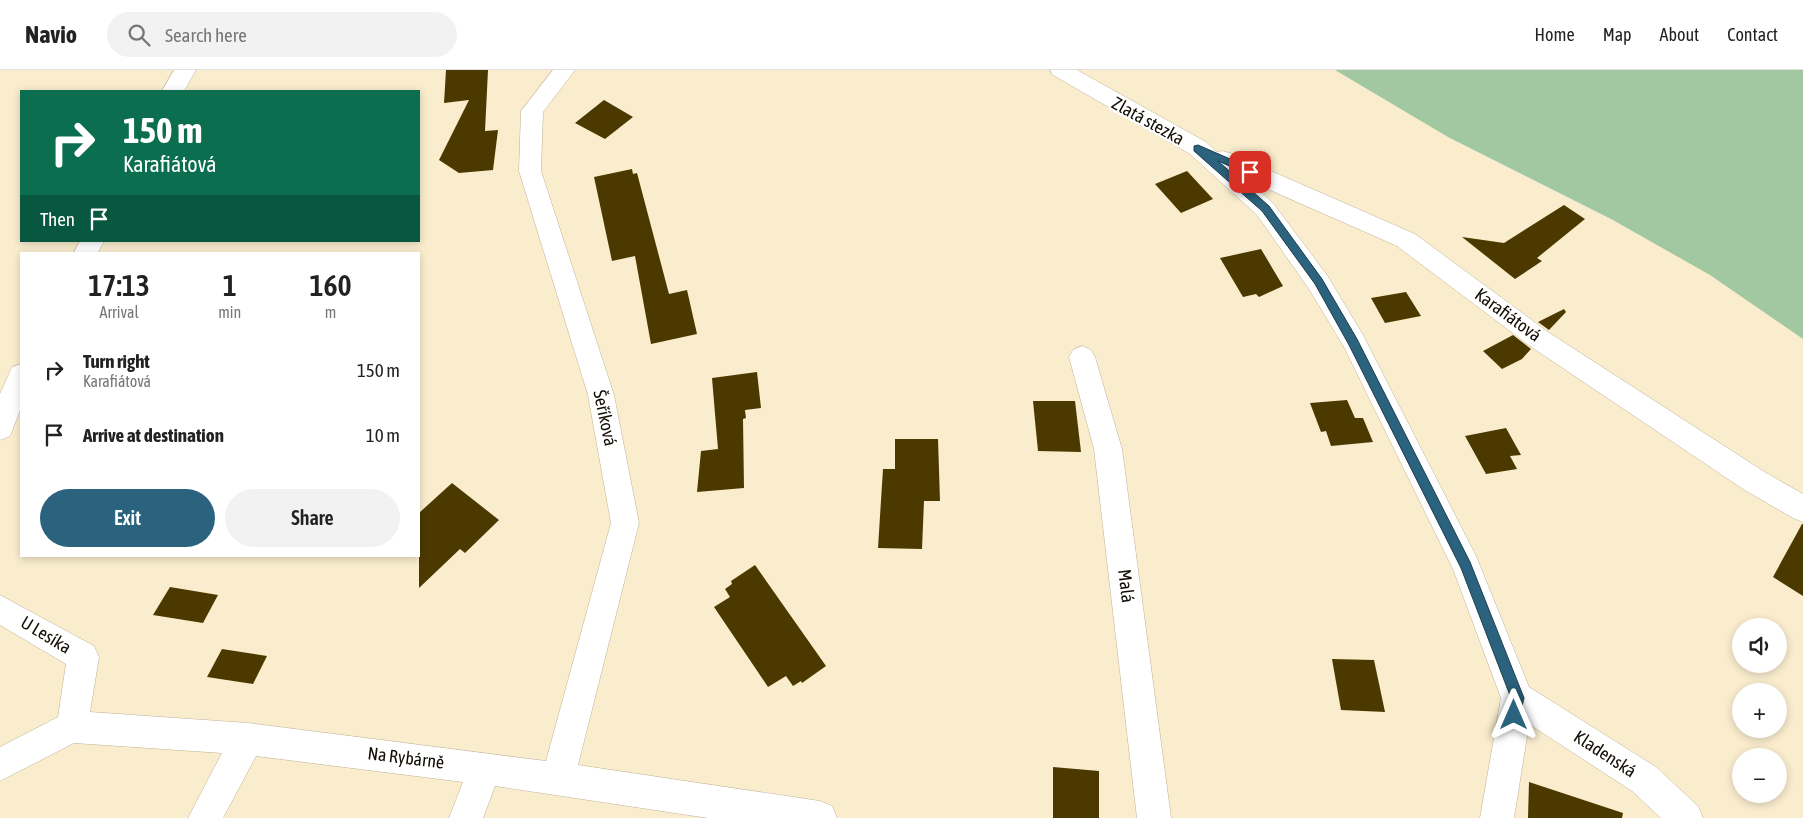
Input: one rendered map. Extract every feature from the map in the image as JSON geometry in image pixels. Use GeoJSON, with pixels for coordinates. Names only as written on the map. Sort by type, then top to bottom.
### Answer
{"type":"FeatureCollection","features":[{"type":"Feature","properties":{"kind":"street"},"geometry":{"type":"LineString","coordinates":[[175,90],[185,70]]}},
{"type":"Feature","properties":{"kind":"street","name":"Šeříková"},"geometry":{"type":"LineString","coordinates":[[558,779],[625,523],[601,395],[530,171],[532,111],[564,70]]}},
{"type":"Feature","properties":{"kind":"street","name":"Zlatá stezka"},"geometry":{"type":"LineString","coordinates":[[1060,70],[1198,148],[1265,208],[1318,282],[1354,342],[1466,566],[1517,698]]}},
{"type":"Feature","properties":{"kind":"street","name":"Karafiátová"},"geometry":{"type":"LineString","coordinates":[[1198,148],[1406,240],[1540,339],[1753,480],[1803,509]]}},
{"type":"Feature","properties":{"kind":"street","name":"Malá"},"geometry":{"type":"LineString","coordinates":[[1082,357],[1108,449],[1154,818]]}},
{"type":"Feature","properties":{"kind":"street"},"geometry":{"type":"LineString","coordinates":[[0,428],[20,378]]}},
{"type":"Feature","properties":{"kind":"street","name":"U Lesíka"},"geometry":{"type":"LineString","coordinates":[[0,609],[83,657],[72,726]]}},
{"type":"Feature","properties":{"kind":"street"},"geometry":{"type":"LineString","coordinates":[[1497,818],[1517,698]]}},
{"type":"Feature","properties":{"kind":"street","name":"Kladenská"},"geometry":{"type":"LineString","coordinates":[[1517,698],[1644,779],[1686,818]]}},
{"type":"Feature","properties":{"kind":"street"},"geometry":{"type":"LineString","coordinates":[[0,766],[72,726]]}},
{"type":"Feature","properties":{"kind":"street","name":"Na Rybárně"},"geometry":{"type":"LineString","coordinates":[[72,726],[248,739],[485,768],[820,818]]}},
{"type":"Feature","properties":{"kind":"street"},"geometry":{"type":"LineString","coordinates":[[205,818],[248,739]]}},
{"type":"Feature","properties":{"kind":"street"},"geometry":{"type":"LineString","coordinates":[[466,818],[485,768]]}},
{"type":"Feature","properties":{"kind":"green space"},"geometry":{"type":"Polygon","coordinates":[[[1335,70],[1803,70],[1803,339],[1710,275],[1611,219],[1448,137],[1335,70]]]}},
{"type":"Feature","properties":{"kind":"building"},"geometry":{"type":"Polygon","coordinates":[[[446,70],[488,70],[485,131],[498,130],[493,170],[459,173],[439,160],[469,100],[444,103],[446,70]]]}},
{"type":"Feature","properties":{"kind":"building"},"geometry":{"type":"Polygon","coordinates":[[[604,100],[633,117],[605,139],[575,123],[604,100]]]}},
{"type":"Feature","properties":{"kind":"building"},"geometry":{"type":"Polygon","coordinates":[[[632,169],[633,174],[637,173],[669,294],[687,290],[697,334],[651,344],[635,256],[612,261],[594,177],[632,169]]]}},
{"type":"Feature","properties":{"kind":"building"},"geometry":{"type":"Polygon","coordinates":[[[1187,171],[1213,199],[1181,213],[1155,184],[1187,171]]]}},
{"type":"Feature","properties":{"kind":"building"},"geometry":{"type":"Polygon","coordinates":[[[1564,205],[1585,219],[1537,258],[1542,261],[1515,279],[1462,237],[1504,243],[1564,205]]]}},
{"type":"Feature","properties":{"kind":"building"},"geometry":{"type":"Polygon","coordinates":[[[1261,249],[1283,286],[1259,297],[1256,294],[1243,297],[1220,258],[1261,249]]]}},
{"type":"Feature","properties":{"kind":"building"},"geometry":{"type":"Polygon","coordinates":[[[1406,292],[1421,316],[1385,323],[1371,298],[1406,292]]]}},
{"type":"Feature","properties":{"kind":"building"},"geometry":{"type":"Polygon","coordinates":[[[1564,309],[1566,312],[1549,330],[1538,322],[1564,309]]]}},
{"type":"Feature","properties":{"kind":"building"},"geometry":{"type":"Polygon","coordinates":[[[1513,335],[1531,349],[1522,359],[1502,369],[1483,351],[1513,335]]]}},
{"type":"Feature","properties":{"kind":"building"},"geometry":{"type":"Polygon","coordinates":[[[757,372],[761,408],[745,410],[746,418],[743,419],[744,488],[697,492],[701,451],[718,449],[712,378],[757,372]]]}},
{"type":"Feature","properties":{"kind":"building"},"geometry":{"type":"Polygon","coordinates":[[[1347,400],[1355,418],[1363,418],[1373,442],[1331,446],[1326,431],[1321,432],[1310,403],[1347,400]]]}},
{"type":"Feature","properties":{"kind":"building"},"geometry":{"type":"Polygon","coordinates":[[[1033,401],[1075,401],[1081,452],[1038,451],[1033,401]]]}},
{"type":"Feature","properties":{"kind":"building"},"geometry":{"type":"Polygon","coordinates":[[[1506,428],[1521,455],[1510,456],[1517,469],[1486,474],[1465,436],[1506,428]]]}},
{"type":"Feature","properties":{"kind":"building"},"geometry":{"type":"Polygon","coordinates":[[[895,439],[938,439],[940,501],[924,501],[922,549],[878,548],[883,469],[895,469],[895,439]]]}},
{"type":"Feature","properties":{"kind":"building"},"geometry":{"type":"Polygon","coordinates":[[[452,483],[499,520],[465,553],[460,549],[419,588],[420,512],[452,483]]]}},
{"type":"Feature","properties":{"kind":"building"},"geometry":{"type":"Polygon","coordinates":[[[1803,524],[1803,596],[1773,577],[1803,524]]]}},
{"type":"Feature","properties":{"kind":"building"},"geometry":{"type":"Polygon","coordinates":[[[755,565],[826,666],[802,683],[801,681],[793,686],[786,676],[768,687],[714,607],[730,597],[725,589],[732,584],[731,581],[755,565]]]}},
{"type":"Feature","properties":{"kind":"building"},"geometry":{"type":"Polygon","coordinates":[[[170,587],[218,595],[203,623],[153,615],[170,587]]]}},
{"type":"Feature","properties":{"kind":"building"},"geometry":{"type":"Polygon","coordinates":[[[222,649],[267,656],[253,684],[207,677],[222,649]]]}},
{"type":"Feature","properties":{"kind":"building"},"geometry":{"type":"Polygon","coordinates":[[[1332,659],[1374,660],[1385,712],[1341,710],[1332,659]]]}},
{"type":"Feature","properties":{"kind":"building"},"geometry":{"type":"Polygon","coordinates":[[[1053,767],[1099,771],[1099,818],[1053,818],[1053,767]]]}},
{"type":"Feature","properties":{"kind":"building"},"geometry":{"type":"Polygon","coordinates":[[[1529,782],[1623,813],[1622,818],[1528,818],[1529,782]]]}},
{"type":"Feature","properties":{"kind":"route"},"geometry":{"type":"LineString","coordinates":[[1250,172],[1198,148],[1265,208],[1318,282],[1354,342],[1466,566],[1517,698],[1514,715]]}}]}
